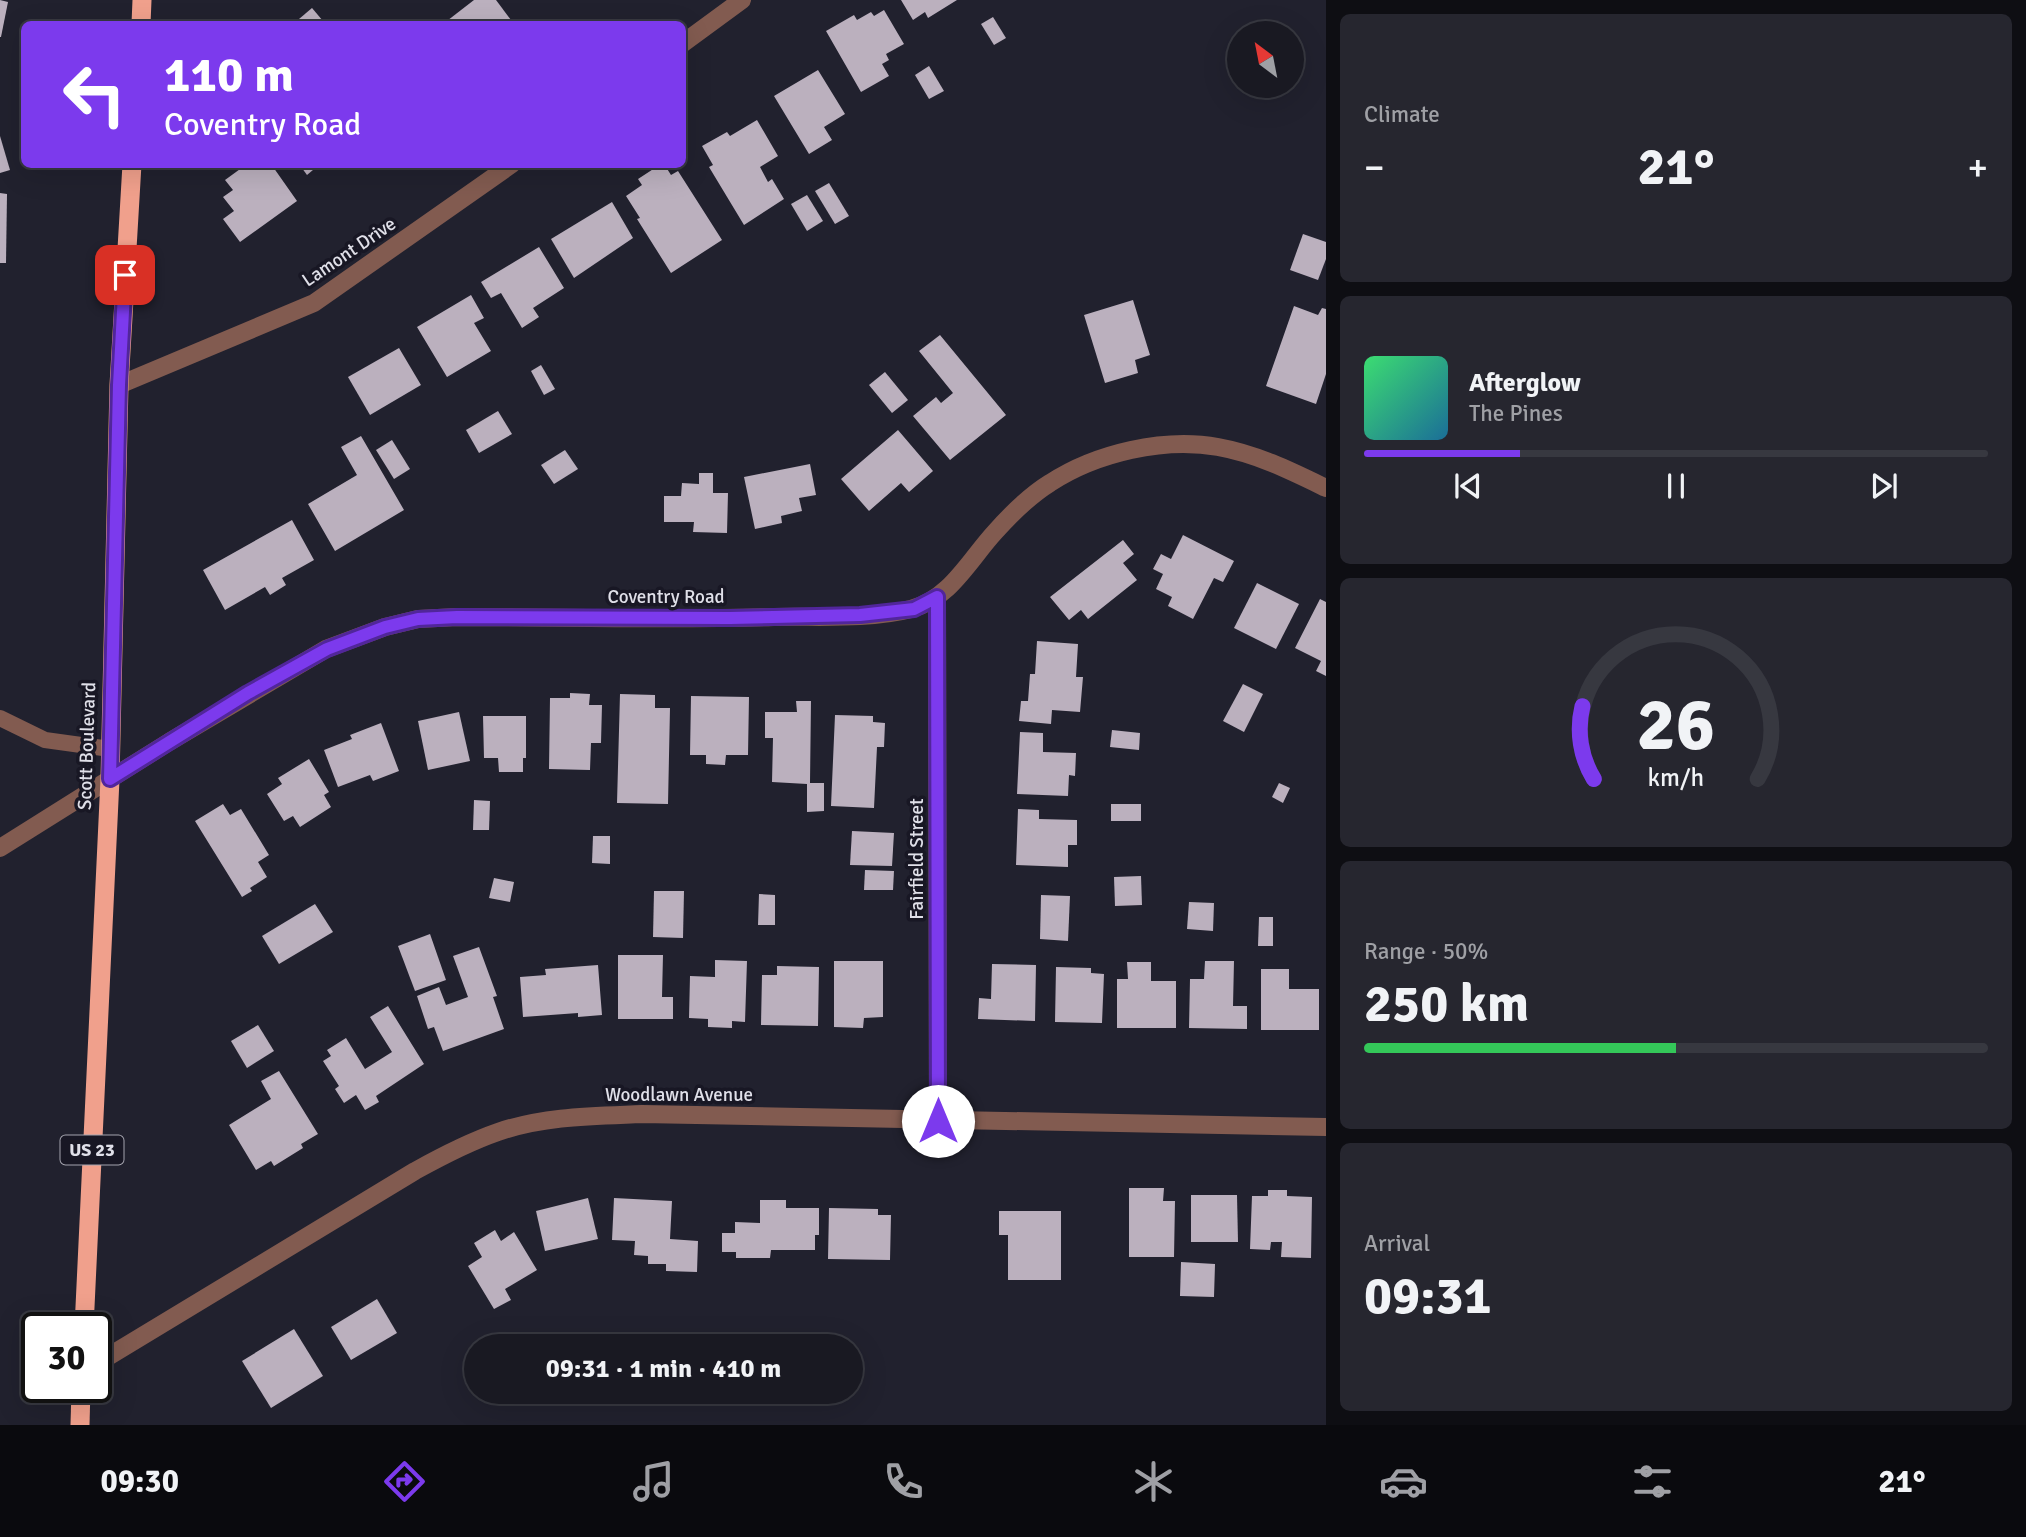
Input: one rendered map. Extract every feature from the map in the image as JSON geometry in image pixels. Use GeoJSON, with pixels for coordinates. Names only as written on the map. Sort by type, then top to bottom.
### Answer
{"type":"FeatureCollection","features":[{"type":"Feature","properties":{"kind":"highway"},"geometry":{"type":"LineString","coordinates":[[141,21],[142,0]]}},
{"type":"Feature","properties":{"kind":"highway","name":"Scott Boulevard"},"geometry":{"type":"LineString","coordinates":[[85,1312],[110,779],[119,385],[132,168]]}},
{"type":"Feature","properties":{"kind":"highway"},"geometry":{"type":"LineString","coordinates":[[80,1425],[81,1403]]}},
{"type":"Feature","properties":{"kind":"street"},"geometry":{"type":"LineString","coordinates":[[686,41],[742,0]]}},
{"type":"Feature","properties":{"kind":"street","name":"Lamont Drive"},"geometry":{"type":"LineString","coordinates":[[119,385],[314,303],[506,168]]}},
{"type":"Feature","properties":{"kind":"street","name":"Coventry Road"},"geometry":{"type":"LineString","coordinates":[[0,848],[248,693],[327,649],[385,627],[418,619],[457,617],[730,618],[860,615],[914,609],[937,597],[956,580],[1023,502],[1051,482],[1076,468],[1106,458],[1163,446],[1189,443],[1218,447],[1280,465],[1326,488]]}},
{"type":"Feature","properties":{"kind":"street","name":"Fairfield Street"},"geometry":{"type":"LineString","coordinates":[[937,597],[938,1121]]}},
{"type":"Feature","properties":{"kind":"street","name":"Woodlawn Avenue"},"geometry":{"type":"LineString","coordinates":[[112,1354],[415,1171],[500,1131],[548,1121],[619,1115],[1326,1127]]}},
{"type":"Feature","properties":{"kind":"lane"},"geometry":{"type":"LineString","coordinates":[[0,718],[45,740],[110,749]]}},
{"type":"Feature","properties":{"kind":"building"},"geometry":{"type":"Polygon","coordinates":[[[0,0],[8,2],[1,37],[0,37],[0,0]]]}},
{"type":"Feature","properties":{"kind":"building"},"geometry":{"type":"Polygon","coordinates":[[[474,0],[496,0],[511,20],[510,21],[447,21],[474,0]]]}},
{"type":"Feature","properties":{"kind":"building"},"geometry":{"type":"Polygon","coordinates":[[[901,0],[957,0],[928,18],[925,12],[913,20],[901,0]]]}},
{"type":"Feature","properties":{"kind":"building"},"geometry":{"type":"Polygon","coordinates":[[[312,8],[323,21],[301,21],[299,19],[312,8]]]}},
{"type":"Feature","properties":{"kind":"building"},"geometry":{"type":"Polygon","coordinates":[[[884,10],[904,44],[886,54],[889,60],[882,64],[889,76],[861,92],[826,31],[854,15],[857,20],[871,12],[874,16],[884,10]]]}},
{"type":"Feature","properties":{"kind":"building"},"geometry":{"type":"Polygon","coordinates":[[[993,17],[1006,38],[994,45],[981,24],[993,17]]]}},
{"type":"Feature","properties":{"kind":"building"},"geometry":{"type":"Polygon","coordinates":[[[929,66],[944,91],[929,99],[915,75],[929,66]]]}},
{"type":"Feature","properties":{"kind":"building"},"geometry":{"type":"Polygon","coordinates":[[[818,70],[845,114],[824,127],[832,140],[809,154],[774,96],[818,70]]]}},
{"type":"Feature","properties":{"kind":"building"},"geometry":{"type":"Polygon","coordinates":[[[757,120],[778,156],[760,167],[768,182],[772,179],[784,199],[744,225],[709,167],[713,165],[702,146],[727,132],[730,136],[757,120]]]}},
{"type":"Feature","properties":{"kind":"building"},"geometry":{"type":"Polygon","coordinates":[[[0,136],[10,170],[0,173],[0,136]]]}},
{"type":"Feature","properties":{"kind":"building"},"geometry":{"type":"Polygon","coordinates":[[[242,168],[274,168],[297,201],[240,242],[223,219],[234,211],[223,197],[233,190],[225,180],[242,168]]]}},
{"type":"Feature","properties":{"kind":"building"},"geometry":{"type":"Polygon","coordinates":[[[302,168],[315,168],[307,175],[302,168]]]}},
{"type":"Feature","properties":{"kind":"building"},"geometry":{"type":"Polygon","coordinates":[[[655,168],[667,168],[671,175],[678,171],[722,240],[671,273],[637,219],[640,218],[626,196],[642,185],[638,179],[655,168]]]}},
{"type":"Feature","properties":{"kind":"building"},"geometry":{"type":"Polygon","coordinates":[[[829,183],[849,216],[835,224],[815,191],[829,183]]]}},
{"type":"Feature","properties":{"kind":"building"},"geometry":{"type":"Polygon","coordinates":[[[0,193],[7,194],[6,263],[0,263],[0,193]]]}},
{"type":"Feature","properties":{"kind":"building"},"geometry":{"type":"Polygon","coordinates":[[[807,195],[823,221],[807,231],[791,204],[807,195]]]}},
{"type":"Feature","properties":{"kind":"building"},"geometry":{"type":"Polygon","coordinates":[[[612,202],[633,238],[574,278],[551,239],[612,202]]]}},
{"type":"Feature","properties":{"kind":"building"},"geometry":{"type":"Polygon","coordinates":[[[1303,234],[1326,242],[1326,259],[1318,280],[1290,270],[1303,234]]]}},
{"type":"Feature","properties":{"kind":"building"},"geometry":{"type":"Polygon","coordinates":[[[539,247],[564,288],[533,308],[539,317],[522,328],[501,293],[491,298],[481,282],[539,247]]]}},
{"type":"Feature","properties":{"kind":"building"},"geometry":{"type":"Polygon","coordinates":[[[471,295],[484,318],[474,323],[491,351],[447,377],[417,327],[471,295]]]}},
{"type":"Feature","properties":{"kind":"building"},"geometry":{"type":"Polygon","coordinates":[[[1133,300],[1150,355],[1135,360],[1138,373],[1105,383],[1084,315],[1133,300]]]}},
{"type":"Feature","properties":{"kind":"building"},"geometry":{"type":"Polygon","coordinates":[[[1294,306],[1318,315],[1322,308],[1326,309],[1326,374],[1316,404],[1266,386],[1294,306]]]}},
{"type":"Feature","properties":{"kind":"building"},"geometry":{"type":"Polygon","coordinates":[[[940,335],[1006,415],[950,460],[913,416],[936,397],[941,403],[953,393],[919,351],[940,335]]]}},
{"type":"Feature","properties":{"kind":"building"},"geometry":{"type":"Polygon","coordinates":[[[399,348],[421,385],[370,415],[348,377],[399,348]]]}},
{"type":"Feature","properties":{"kind":"building"},"geometry":{"type":"Polygon","coordinates":[[[541,365],[555,389],[544,395],[531,371],[541,365]]]}},
{"type":"Feature","properties":{"kind":"building"},"geometry":{"type":"Polygon","coordinates":[[[885,372],[908,400],[892,413],[869,385],[885,372]]]}},
{"type":"Feature","properties":{"kind":"building"},"geometry":{"type":"Polygon","coordinates":[[[498,411],[512,434],[479,453],[466,430],[498,411]]]}},
{"type":"Feature","properties":{"kind":"building"},"geometry":{"type":"Polygon","coordinates":[[[898,430],[933,471],[909,492],[901,483],[869,511],[841,479],[898,430]]]}},
{"type":"Feature","properties":{"kind":"building"},"geometry":{"type":"Polygon","coordinates":[[[361,436],[404,510],[335,551],[308,504],[357,475],[341,447],[361,436]]]}},
{"type":"Feature","properties":{"kind":"building"},"geometry":{"type":"Polygon","coordinates":[[[392,440],[410,469],[394,479],[376,450],[392,440]]]}},
{"type":"Feature","properties":{"kind":"building"},"geometry":{"type":"Polygon","coordinates":[[[565,450],[578,469],[554,484],[541,465],[565,450]]]}},
{"type":"Feature","properties":{"kind":"building"},"geometry":{"type":"Polygon","coordinates":[[[810,464],[816,495],[799,498],[802,511],[781,516],[782,523],[755,529],[744,477],[810,464]]]}},
{"type":"Feature","properties":{"kind":"building"},"geometry":{"type":"Polygon","coordinates":[[[699,473],[713,473],[713,493],[728,493],[727,533],[693,532],[694,522],[664,522],[664,496],[681,496],[682,483],[699,484],[699,473]]]}},
{"type":"Feature","properties":{"kind":"building"},"geometry":{"type":"Polygon","coordinates":[[[292,520],[314,560],[282,578],[286,585],[270,595],[265,587],[225,610],[203,570],[292,520]]]}},
{"type":"Feature","properties":{"kind":"building"},"geometry":{"type":"Polygon","coordinates":[[[1183,535],[1234,561],[1223,582],[1214,578],[1193,619],[1168,606],[1172,597],[1156,589],[1163,574],[1153,569],[1161,554],[1171,559],[1183,535]]]}},
{"type":"Feature","properties":{"kind":"building"},"geometry":{"type":"Polygon","coordinates":[[[1123,540],[1134,554],[1123,563],[1137,580],[1088,619],[1081,610],[1069,620],[1050,597],[1123,540]]]}},
{"type":"Feature","properties":{"kind":"building"},"geometry":{"type":"Polygon","coordinates":[[[1257,583],[1299,604],[1276,649],[1234,628],[1257,583]]]}},
{"type":"Feature","properties":{"kind":"building"},"geometry":{"type":"Polygon","coordinates":[[[1320,599],[1326,602],[1326,676],[1316,671],[1321,661],[1295,648],[1320,599]]]}},
{"type":"Feature","properties":{"kind":"building"},"geometry":{"type":"Polygon","coordinates":[[[1037,641],[1078,644],[1076,677],[1083,677],[1080,712],[1052,710],[1051,724],[1019,721],[1021,701],[1028,701],[1030,674],[1035,674],[1037,641]]]}},
{"type":"Feature","properties":{"kind":"building"},"geometry":{"type":"Polygon","coordinates":[[[1243,684],[1263,694],[1244,732],[1223,721],[1243,684]]]}},
{"type":"Feature","properties":{"kind":"building"},"geometry":{"type":"Polygon","coordinates":[[[570,693],[590,694],[589,705],[602,705],[601,743],[591,743],[590,770],[549,769],[550,698],[570,698],[570,693]]]}},
{"type":"Feature","properties":{"kind":"building"},"geometry":{"type":"Polygon","coordinates":[[[620,694],[655,695],[655,708],[670,708],[668,804],[617,803],[620,694]]]}},
{"type":"Feature","properties":{"kind":"building"},"geometry":{"type":"Polygon","coordinates":[[[691,696],[749,697],[748,755],[726,755],[725,765],[706,764],[706,755],[690,755],[691,696]]]}},
{"type":"Feature","properties":{"kind":"building"},"geometry":{"type":"Polygon","coordinates":[[[796,701],[811,701],[810,783],[824,783],[824,811],[807,812],[807,784],[772,782],[773,738],[765,738],[765,712],[797,712],[796,701]]]}},
{"type":"Feature","properties":{"kind":"building"},"geometry":{"type":"Polygon","coordinates":[[[459,712],[470,761],[428,770],[418,721],[459,712]]]}},
{"type":"Feature","properties":{"kind":"building"},"geometry":{"type":"Polygon","coordinates":[[[835,715],[873,716],[873,722],[885,723],[884,747],[877,747],[874,808],[831,806],[835,715]]]}},
{"type":"Feature","properties":{"kind":"building"},"geometry":{"type":"Polygon","coordinates":[[[483,716],[526,716],[526,758],[523,758],[523,772],[499,772],[498,758],[484,758],[483,716]]]}},
{"type":"Feature","properties":{"kind":"building"},"geometry":{"type":"Polygon","coordinates":[[[381,723],[399,771],[373,781],[370,775],[338,787],[324,750],[352,739],[350,735],[381,723]]]}},
{"type":"Feature","properties":{"kind":"building"},"geometry":{"type":"Polygon","coordinates":[[[1112,730],[1140,733],[1139,750],[1110,747],[1112,730]]]}},
{"type":"Feature","properties":{"kind":"building"},"geometry":{"type":"Polygon","coordinates":[[[1020,732],[1043,733],[1043,752],[1076,753],[1075,776],[1069,775],[1068,796],[1017,794],[1020,732]]]}},
{"type":"Feature","properties":{"kind":"building"},"geometry":{"type":"Polygon","coordinates":[[[309,759],[329,792],[324,795],[331,807],[300,827],[293,816],[284,821],[267,794],[282,784],[278,778],[309,759]]]}},
{"type":"Feature","properties":{"kind":"building"},"geometry":{"type":"Polygon","coordinates":[[[1279,783],[1290,788],[1283,803],[1272,797],[1279,783]]]}},
{"type":"Feature","properties":{"kind":"building"},"geometry":{"type":"Polygon","coordinates":[[[474,800],[490,801],[489,830],[473,830],[474,800]]]}},
{"type":"Feature","properties":{"kind":"building"},"geometry":{"type":"Polygon","coordinates":[[[223,804],[230,815],[241,809],[269,855],[258,862],[267,877],[242,897],[195,821],[223,804]]]}},
{"type":"Feature","properties":{"kind":"building"},"geometry":{"type":"Polygon","coordinates":[[[1111,804],[1141,804],[1141,821],[1111,821],[1111,804]]]}},
{"type":"Feature","properties":{"kind":"building"},"geometry":{"type":"Polygon","coordinates":[[[1018,809],[1039,810],[1039,819],[1077,820],[1077,845],[1068,845],[1068,867],[1016,865],[1018,809]]]}},
{"type":"Feature","properties":{"kind":"building"},"geometry":{"type":"Polygon","coordinates":[[[852,831],[894,833],[892,866],[850,865],[852,831]]]}},
{"type":"Feature","properties":{"kind":"building"},"geometry":{"type":"Polygon","coordinates":[[[593,836],[610,836],[610,864],[592,863],[593,836]]]}},
{"type":"Feature","properties":{"kind":"building"},"geometry":{"type":"Polygon","coordinates":[[[865,870],[894,871],[893,890],[864,890],[865,870]]]}},
{"type":"Feature","properties":{"kind":"building"},"geometry":{"type":"Polygon","coordinates":[[[1141,876],[1142,905],[1115,906],[1114,877],[1141,876]]]}},
{"type":"Feature","properties":{"kind":"building"},"geometry":{"type":"Polygon","coordinates":[[[494,878],[514,882],[510,902],[489,898],[494,878]]]}},
{"type":"Feature","properties":{"kind":"building"},"geometry":{"type":"Polygon","coordinates":[[[654,891],[684,891],[683,938],[653,937],[654,891]]]}},
{"type":"Feature","properties":{"kind":"building"},"geometry":{"type":"Polygon","coordinates":[[[759,894],[775,895],[775,925],[758,925],[759,894]]]}},
{"type":"Feature","properties":{"kind":"building"},"geometry":{"type":"Polygon","coordinates":[[[1041,895],[1070,896],[1068,941],[1040,939],[1041,895]]]}},
{"type":"Feature","properties":{"kind":"building"},"geometry":{"type":"Polygon","coordinates":[[[1189,902],[1214,903],[1213,931],[1187,929],[1189,902]]]}},
{"type":"Feature","properties":{"kind":"building"},"geometry":{"type":"Polygon","coordinates":[[[315,904],[333,932],[279,964],[262,936],[315,904]]]}},
{"type":"Feature","properties":{"kind":"building"},"geometry":{"type":"Polygon","coordinates":[[[1259,917],[1273,917],[1273,946],[1258,946],[1259,917]]]}},
{"type":"Feature","properties":{"kind":"building"},"geometry":{"type":"Polygon","coordinates":[[[430,934],[446,980],[415,991],[398,946],[430,934]]]}},
{"type":"Feature","properties":{"kind":"building"},"geometry":{"type":"Polygon","coordinates":[[[479,947],[497,996],[493,997],[504,1029],[443,1051],[434,1027],[428,1029],[417,996],[439,987],[446,1005],[468,997],[453,956],[479,947]]]}},
{"type":"Feature","properties":{"kind":"building"},"geometry":{"type":"Polygon","coordinates":[[[618,955],[663,955],[662,997],[673,997],[673,1019],[618,1019],[618,955]]]}},
{"type":"Feature","properties":{"kind":"building"},"geometry":{"type":"Polygon","coordinates":[[[715,960],[747,961],[745,1022],[732,1021],[732,1028],[708,1027],[708,1019],[689,1018],[690,976],[715,977],[715,960]]]}},
{"type":"Feature","properties":{"kind":"building"},"geometry":{"type":"Polygon","coordinates":[[[834,961],[883,961],[883,1017],[864,1018],[863,1028],[834,1027],[834,961]]]}},
{"type":"Feature","properties":{"kind":"building"},"geometry":{"type":"Polygon","coordinates":[[[1205,961],[1234,961],[1233,1006],[1247,1006],[1247,1029],[1189,1028],[1190,979],[1204,979],[1205,961]]]}},
{"type":"Feature","properties":{"kind":"building"},"geometry":{"type":"Polygon","coordinates":[[[1127,962],[1151,962],[1151,981],[1176,981],[1176,1028],[1117,1028],[1117,979],[1128,979],[1127,962]]]}},
{"type":"Feature","properties":{"kind":"building"},"geometry":{"type":"Polygon","coordinates":[[[992,964],[1036,965],[1035,1021],[978,1019],[979,998],[991,999],[992,964]]]}},
{"type":"Feature","properties":{"kind":"building"},"geometry":{"type":"Polygon","coordinates":[[[598,965],[602,1015],[578,1017],[578,1013],[523,1017],[520,977],[546,975],[545,969],[598,965]]]}},
{"type":"Feature","properties":{"kind":"building"},"geometry":{"type":"Polygon","coordinates":[[[777,966],[819,967],[818,1026],[761,1025],[762,975],[777,975],[777,966]]]}},
{"type":"Feature","properties":{"kind":"building"},"geometry":{"type":"Polygon","coordinates":[[[1056,967],[1091,968],[1091,973],[1104,974],[1102,1023],[1055,1022],[1056,967]]]}},
{"type":"Feature","properties":{"kind":"building"},"geometry":{"type":"Polygon","coordinates":[[[1261,969],[1289,969],[1289,989],[1319,989],[1319,1030],[1261,1030],[1261,969]]]}},
{"type":"Feature","properties":{"kind":"building"},"geometry":{"type":"Polygon","coordinates":[[[388,1006],[424,1064],[376,1096],[379,1102],[365,1110],[356,1095],[344,1103],[335,1089],[339,1086],[323,1061],[331,1056],[327,1050],[346,1038],[365,1069],[392,1052],[370,1017],[388,1006]]]}},
{"type":"Feature","properties":{"kind":"building"},"geometry":{"type":"Polygon","coordinates":[[[258,1025],[274,1051],[247,1068],[231,1041],[258,1025]]]}},
{"type":"Feature","properties":{"kind":"building"},"geometry":{"type":"Polygon","coordinates":[[[279,1071],[318,1134],[301,1144],[303,1148],[274,1166],[271,1161],[256,1170],[229,1125],[271,1099],[261,1081],[279,1071]]]}},
{"type":"Feature","properties":{"kind":"building"},"geometry":{"type":"Polygon","coordinates":[[[1129,1188],[1164,1188],[1163,1201],[1175,1201],[1174,1257],[1129,1257],[1129,1188]]]}},
{"type":"Feature","properties":{"kind":"building"},"geometry":{"type":"Polygon","coordinates":[[[1268,1190],[1287,1190],[1287,1196],[1312,1197],[1311,1258],[1281,1257],[1282,1242],[1271,1242],[1270,1250],[1250,1249],[1252,1196],[1268,1196],[1268,1190]]]}},
{"type":"Feature","properties":{"kind":"building"},"geometry":{"type":"Polygon","coordinates":[[[1191,1195],[1237,1195],[1238,1242],[1191,1242],[1191,1195]]]}},
{"type":"Feature","properties":{"kind":"building"},"geometry":{"type":"Polygon","coordinates":[[[588,1198],[598,1239],[545,1251],[536,1211],[588,1198]]]}},
{"type":"Feature","properties":{"kind":"building"},"geometry":{"type":"Polygon","coordinates":[[[614,1198],[672,1201],[670,1239],[698,1241],[697,1272],[666,1271],[666,1264],[648,1264],[648,1256],[634,1255],[635,1241],[612,1240],[614,1198]]]}},
{"type":"Feature","properties":{"kind":"building"},"geometry":{"type":"Polygon","coordinates":[[[760,1200],[786,1200],[786,1208],[819,1208],[819,1235],[815,1235],[815,1250],[771,1250],[770,1258],[736,1258],[736,1252],[722,1252],[722,1233],[735,1233],[735,1222],[760,1223],[760,1200]]]}},
{"type":"Feature","properties":{"kind":"building"},"geometry":{"type":"Polygon","coordinates":[[[829,1208],[878,1209],[878,1215],[891,1215],[890,1260],[828,1259],[829,1208]]]}},
{"type":"Feature","properties":{"kind":"building"},"geometry":{"type":"Polygon","coordinates":[[[999,1211],[1061,1211],[1061,1280],[1008,1280],[1008,1235],[999,1235],[999,1211]]]}},
{"type":"Feature","properties":{"kind":"building"},"geometry":{"type":"Polygon","coordinates":[[[495,1230],[501,1241],[514,1232],[537,1270],[505,1289],[511,1300],[494,1309],[468,1266],[482,1257],[474,1243],[495,1230]]]}},
{"type":"Feature","properties":{"kind":"building"},"geometry":{"type":"Polygon","coordinates":[[[1181,1262],[1215,1264],[1214,1297],[1180,1296],[1181,1262]]]}},
{"type":"Feature","properties":{"kind":"building"},"geometry":{"type":"Polygon","coordinates":[[[377,1299],[397,1333],[351,1360],[331,1327],[377,1299]]]}},
{"type":"Feature","properties":{"kind":"building"},"geometry":{"type":"Polygon","coordinates":[[[294,1329],[323,1376],[271,1408],[242,1361],[294,1329]]]}},
{"type":"Feature","properties":{"kind":"route"},"geometry":{"type":"LineString","coordinates":[[125,275],[119,385],[110,779],[248,693],[327,649],[385,627],[418,619],[730,618],[888,614],[914,609],[937,597],[938,1121]]}}]}
